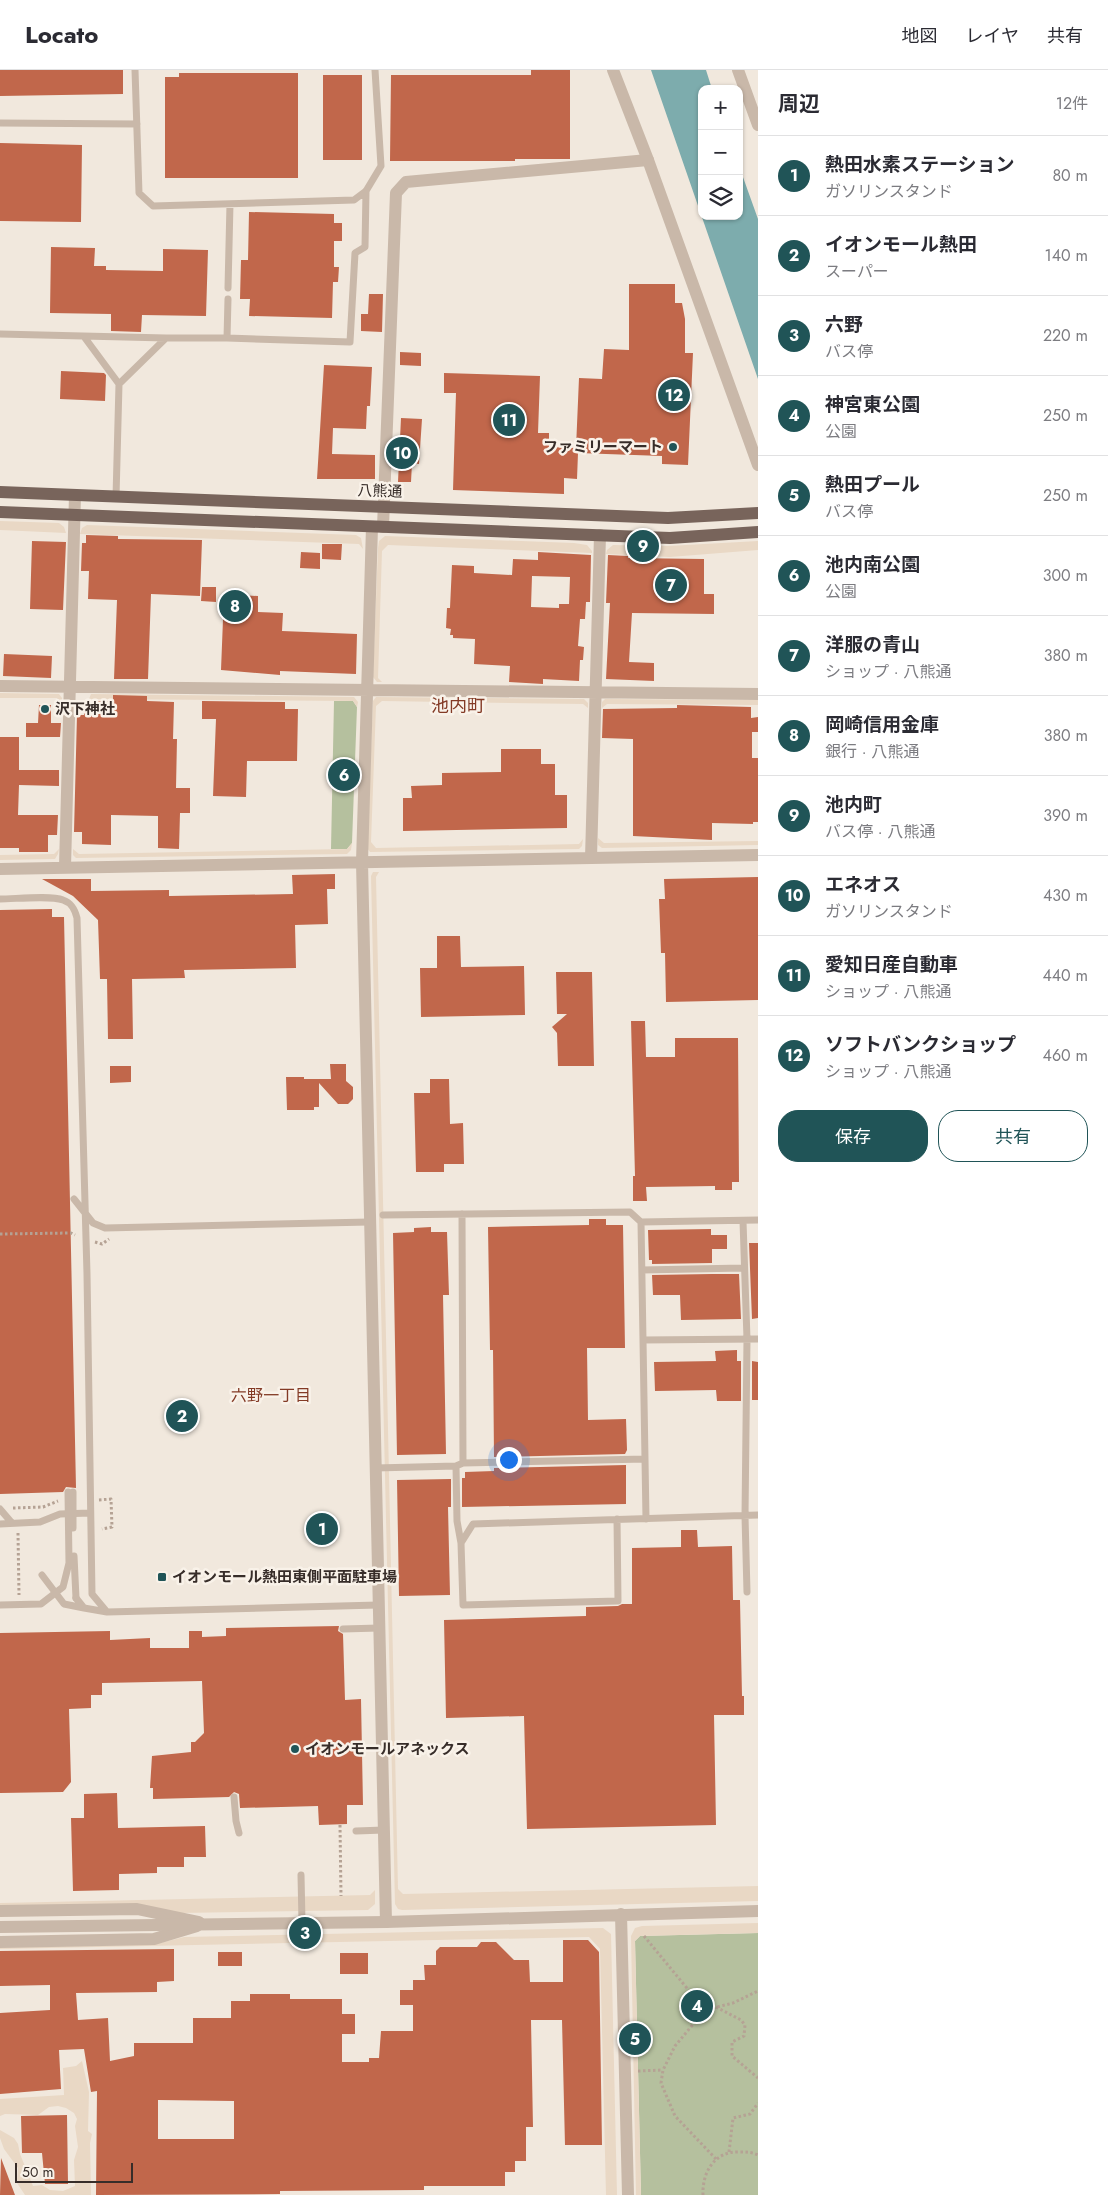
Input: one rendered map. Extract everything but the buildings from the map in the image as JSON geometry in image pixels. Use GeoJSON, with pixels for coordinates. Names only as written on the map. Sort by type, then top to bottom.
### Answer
{"type":"FeatureCollection","features":[{"type":"Feature","properties":{"kind":"main road","name":"八熊通"},"geometry":{"type":"LineString","coordinates":[[0,492],[668,518],[758,513]]}},
{"type":"Feature","properties":{"kind":"main road"},"geometry":{"type":"LineString","coordinates":[[0,512],[670,538],[758,532]]}},
{"type":"Feature","properties":{"kind":"street"},"geometry":{"type":"LineString","coordinates":[[613,70],[648,160],[758,465]]}},
{"type":"Feature","properties":{"kind":"street"},"geometry":{"type":"LineString","coordinates":[[738,70],[758,125]]}},
{"type":"Feature","properties":{"kind":"street"},"geometry":{"type":"LineString","coordinates":[[386,1922],[374,1468],[362,862],[367,690],[377,527],[383,507],[396,193],[406,182],[648,160]]}},
{"type":"Feature","properties":{"kind":"street"},"geometry":{"type":"LineString","coordinates":[[65,867],[75,495]]}},
{"type":"Feature","properties":{"kind":"street"},"geometry":{"type":"LineString","coordinates":[[591,858],[600,536]]}},
{"type":"Feature","properties":{"kind":"street"},"geometry":{"type":"LineString","coordinates":[[0,686],[758,694]]}},
{"type":"Feature","properties":{"kind":"street"},"geometry":{"type":"LineString","coordinates":[[0,869],[758,855]]}},
{"type":"Feature","properties":{"kind":"street"},"geometry":{"type":"LineString","coordinates":[[0,1911],[137,1909],[206,1923]]}},
{"type":"Feature","properties":{"kind":"street"},"geometry":{"type":"LineString","coordinates":[[0,1927],[386,1922],[758,1911]]}},
{"type":"Feature","properties":{"kind":"street"},"geometry":{"type":"LineString","coordinates":[[622,1914],[628,2195]]}},
{"type":"Feature","properties":{"kind":"street"},"geometry":{"type":"LineString","coordinates":[[0,1942],[154,1939],[206,1923]]}},
{"type":"Feature","properties":{"kind":"lane"},"geometry":{"type":"LineString","coordinates":[[135,70],[139,193],[153,206],[354,200],[366,191],[381,166],[375,70]]}},
{"type":"Feature","properties":{"kind":"lane"},"geometry":{"type":"LineString","coordinates":[[0,123],[137,124]]}},
{"type":"Feature","properties":{"kind":"lane"},"geometry":{"type":"LineString","coordinates":[[0,334],[84,338],[227,338],[350,342],[355,253],[365,247],[366,191]]}},
{"type":"Feature","properties":{"kind":"lane"},"geometry":{"type":"LineString","coordinates":[[228,288],[230,204]]}},
{"type":"Feature","properties":{"kind":"lane"},"geometry":{"type":"LineString","coordinates":[[227,338],[228,299]]}},
{"type":"Feature","properties":{"kind":"lane"},"geometry":{"type":"LineString","coordinates":[[84,338],[119,384],[116,496]]}},
{"type":"Feature","properties":{"kind":"lane"},"geometry":{"type":"LineString","coordinates":[[119,384],[166,338]]}},
{"type":"Feature","properties":{"kind":"lane"},"geometry":{"type":"LineString","coordinates":[[0,899],[60,899],[65,900],[76,910],[86,1216],[92,1594],[107,1612]]}},
{"type":"Feature","properties":{"kind":"lane"},"geometry":{"type":"LineString","coordinates":[[74,1198],[86,1216],[105,1228],[369,1222]]}},
{"type":"Feature","properties":{"kind":"lane"},"geometry":{"type":"LineString","coordinates":[[383,1215],[630,1212],[641,1222],[758,1220]]}},
{"type":"Feature","properties":{"kind":"lane"},"geometry":{"type":"LineString","coordinates":[[462,1214],[460,1464],[457,1520],[461,1543],[463,1605],[618,1601],[616,1520]]}},
{"type":"Feature","properties":{"kind":"lane"},"geometry":{"type":"LineString","coordinates":[[743,1221],[743,1268],[747,1339],[745,1516],[747,1592]]}},
{"type":"Feature","properties":{"kind":"lane"},"geometry":{"type":"LineString","coordinates":[[641,1222],[646,1519]]}},
{"type":"Feature","properties":{"kind":"lane"},"geometry":{"type":"LineString","coordinates":[[642,1270],[743,1268]]}},
{"type":"Feature","properties":{"kind":"lane"},"geometry":{"type":"LineString","coordinates":[[643,1340],[758,1339]]}},
{"type":"Feature","properties":{"kind":"lane"},"geometry":{"type":"LineString","coordinates":[[374,1468],[645,1459]]}},
{"type":"Feature","properties":{"kind":"lane"},"geometry":{"type":"LineString","coordinates":[[0,1605],[41,1604],[63,1587],[69,1563],[70,1492],[74,1585],[76,1598],[84,1608]]}},
{"type":"Feature","properties":{"kind":"lane"},"geometry":{"type":"LineString","coordinates":[[0,1509],[15,1523]]}},
{"type":"Feature","properties":{"kind":"lane"},"geometry":{"type":"LineString","coordinates":[[0,1524],[40,1522],[60,1514],[90,1513]]}},
{"type":"Feature","properties":{"kind":"lane"},"geometry":{"type":"LineString","coordinates":[[461,1543],[473,1524],[758,1515]]}},
{"type":"Feature","properties":{"kind":"lane"},"geometry":{"type":"LineString","coordinates":[[42,1575],[64,1604],[107,1612],[378,1605]]}},
{"type":"Feature","properties":{"kind":"lane"},"geometry":{"type":"LineString","coordinates":[[343,1629],[379,1628]]}},
{"type":"Feature","properties":{"kind":"lane"},"geometry":{"type":"LineString","coordinates":[[234,1797],[239,1833]]}},
{"type":"Feature","properties":{"kind":"lane"},"geometry":{"type":"LineString","coordinates":[[356,1831],[384,1830]]}},
{"type":"Feature","properties":{"kind":"lane"},"geometry":{"type":"LineString","coordinates":[[301,1875],[302,1922]]}},
{"type":"Feature","properties":{"kind":"path"},"geometry":{"type":"LineString","coordinates":[[90,1500],[111,1499],[112,1527],[102,1528],[102,1537]]}},
{"type":"Feature","properties":{"kind":"path"},"geometry":{"type":"LineString","coordinates":[[8,1508],[43,1507],[66,1500]]}},
{"type":"Feature","properties":{"kind":"path"},"geometry":{"type":"LineString","coordinates":[[17,1508],[15,1523],[19,1605]]}},
{"type":"Feature","properties":{"kind":"path"},"geometry":{"type":"LineString","coordinates":[[340,1825],[341,1896]]}},
{"type":"Feature","properties":{"kind":"path"},"geometry":{"type":"LineString","coordinates":[[644,1936],[705,2010]]}},
{"type":"Feature","properties":{"kind":"path"},"geometry":{"type":"LineString","coordinates":[[716,2159],[675,2116],[661,2083],[663,2070],[675,2046],[705,2010],[734,2003],[758,1991]]}},
{"type":"Feature","properties":{"kind":"path"},"geometry":{"type":"LineString","coordinates":[[716,2007],[741,2020],[746,2025],[744,2036],[732,2042],[732,2056],[758,2078]]}},
{"type":"Feature","properties":{"kind":"path"},"geometry":{"type":"LineString","coordinates":[[638,2071],[663,2070]]}},
{"type":"Feature","properties":{"kind":"path"},"geometry":{"type":"LineString","coordinates":[[729,2152],[733,2118],[750,2114],[757,2107],[758,2103]]}},
{"type":"Feature","properties":{"kind":"path"},"geometry":{"type":"LineString","coordinates":[[704,2195],[703,2184],[708,2168],[716,2159],[729,2152],[753,2152],[758,2155]]}},
{"type":"Feature","properties":{"kind":"green space"},"geometry":{"type":"Polygon","coordinates":[[[334,701],[353,701],[357,707],[352,843],[347,849],[331,849],[334,701]]]}},
{"type":"Feature","properties":{"kind":"green space"},"geometry":{"type":"Polygon","coordinates":[[[758,1933],[758,2195],[641,2195],[635,1941],[640,1936],[758,1933]]]}},
{"type":"Feature","properties":{"kind":"shaded area"},"geometry":{"type":"Polygon","coordinates":[[[0,521],[59,523],[64,527],[66,533],[0,530],[0,521]]]}},
{"type":"Feature","properties":{"kind":"shaded area"},"geometry":{"type":"Polygon","coordinates":[[[87,525],[356,535],[361,538],[363,549],[359,544],[80,534],[82,528],[87,525]]]}},
{"type":"Feature","properties":{"kind":"shaded area"},"geometry":{"type":"Polygon","coordinates":[[[385,536],[574,543],[587,545],[592,553],[388,545],[382,551],[378,678],[382,682],[377,682],[373,677],[378,548],[379,541],[385,536]]]}},
{"type":"Feature","properties":{"kind":"shaded area"},"geometry":{"type":"Polygon","coordinates":[[[758,541],[758,550],[670,557],[606,554],[607,550],[613,545],[668,546],[758,541]]]}},
{"type":"Feature","properties":{"kind":"shaded area"},"geometry":{"type":"Polygon","coordinates":[[[0,693],[59,694],[62,698],[62,704],[57,698],[0,698],[0,693]]]}},
{"type":"Feature","properties":{"kind":"shaded area"},"geometry":{"type":"Polygon","coordinates":[[[91,694],[354,697],[358,702],[357,707],[353,701],[89,699],[91,694]]]}},
{"type":"Feature","properties":{"kind":"shaded area"},"geometry":{"type":"Polygon","coordinates":[[[376,697],[584,699],[588,703],[588,708],[583,704],[382,701],[376,706],[371,842],[376,848],[579,844],[583,839],[582,846],[579,849],[370,852],[367,848],[373,701],[376,697]]]}},
{"type":"Feature","properties":{"kind":"shaded area"},"geometry":{"type":"Polygon","coordinates":[[[605,699],[758,700],[758,705],[607,704],[602,708],[602,702],[605,699]]]}},
{"type":"Feature","properties":{"kind":"shaded area"},"geometry":{"type":"Polygon","coordinates":[[[598,838],[604,843],[758,841],[758,845],[602,848],[598,845],[598,838]]]}},
{"type":"Feature","properties":{"kind":"shaded area"},"geometry":{"type":"Polygon","coordinates":[[[352,843],[351,850],[347,854],[76,858],[73,855],[73,849],[79,854],[347,849],[352,843]]]}},
{"type":"Feature","properties":{"kind":"shaded area"},"geometry":{"type":"Polygon","coordinates":[[[59,849],[55,859],[0,860],[0,855],[54,854],[59,849]]]}},
{"type":"Feature","properties":{"kind":"shaded area"},"geometry":{"type":"Polygon","coordinates":[[[373,872],[379,872],[376,877],[398,1889],[403,1894],[758,1886],[758,1901],[402,1910],[398,1909],[395,1904],[371,876],[373,872]]]}},
{"type":"Feature","properties":{"kind":"shaded area"},"geometry":{"type":"Polygon","coordinates":[[[375,1890],[375,1904],[368,1910],[180,1913],[0,1907],[0,1903],[370,1895],[375,1890]]]}},
{"type":"Feature","properties":{"kind":"shaded area"},"geometry":{"type":"Polygon","coordinates":[[[758,1923],[758,1933],[640,1936],[635,1941],[641,2195],[636,2195],[631,1936],[635,1928],[642,1926],[758,1923]]]}},
{"type":"Feature","properties":{"kind":"shaded area"},"geometry":{"type":"Polygon","coordinates":[[[603,1928],[611,1934],[617,2195],[606,2195],[600,1949],[589,1937],[0,1949],[0,1946],[160,1943],[184,1937],[603,1928]]]}},
{"type":"Feature","properties":{"kind":"shaded area"},"geometry":{"type":"Polygon","coordinates":[[[82,2061],[89,2092],[88,2131],[92,2134],[90,2143],[91,2195],[25,2195],[17,2183],[18,2168],[4,2149],[0,2138],[0,2130],[14,2138],[18,2144],[33,2186],[42,2185],[50,2190],[63,2191],[75,2186],[74,2160],[78,2147],[75,2126],[77,2119],[74,2113],[58,2106],[49,2107],[38,2115],[5,2114],[0,2116],[0,2099],[64,2095],[63,2068],[76,2066],[82,2061]]]}},
{"type":"Feature","properties":{"kind":"water"},"geometry":{"type":"Polygon","coordinates":[[[651,70],[706,70],[711,85],[698,85],[698,206],[651,70]]]}},
{"type":"Feature","properties":{"kind":"water"},"geometry":{"type":"Polygon","coordinates":[[[743,177],[758,219],[758,379],[703,220],[743,220],[743,177]]]}},
{"type":"Feature","properties":{"kind":"place","name":"ソフトバンクショップ"},"geometry":{"type":"Point","coordinates":[674,395]}},
{"type":"Feature","properties":{"kind":"place","name":"愛知日産自動車"},"geometry":{"type":"Point","coordinates":[509,420]}},
{"type":"Feature","properties":{"kind":"place","name":"ファミリーマート"},"geometry":{"type":"Point","coordinates":[673,447]}},
{"type":"Feature","properties":{"kind":"place","name":"エネオス"},"geometry":{"type":"Point","coordinates":[402,453]}},
{"type":"Feature","properties":{"kind":"place","name":"池内町"},"geometry":{"type":"Point","coordinates":[643,546]}},
{"type":"Feature","properties":{"kind":"place","name":"洋服の青山"},"geometry":{"type":"Point","coordinates":[671,585]}},
{"type":"Feature","properties":{"kind":"place","name":"岡崎信用金庫"},"geometry":{"type":"Point","coordinates":[235,606]}},
{"type":"Feature","properties":{"kind":"place","name":"沢下神社"},"geometry":{"type":"Point","coordinates":[45,709]}},
{"type":"Feature","properties":{"kind":"place","name":"池内南公園"},"geometry":{"type":"Point","coordinates":[344,775]}},
{"type":"Feature","properties":{"kind":"place","name":"イオンモール熱田"},"geometry":{"type":"Point","coordinates":[182,1416]}},
{"type":"Feature","properties":{"kind":"place","name":"熱田水素ステーション"},"geometry":{"type":"Point","coordinates":[322,1529]}},
{"type":"Feature","properties":{"kind":"place","name":"イオンモール熱田東側平面駐車場"},"geometry":{"type":"Point","coordinates":[162,1577]}},
{"type":"Feature","properties":{"kind":"place","name":"イオンモールアネックス"},"geometry":{"type":"Point","coordinates":[295,1749]}},
{"type":"Feature","properties":{"kind":"place","name":"六野"},"geometry":{"type":"Point","coordinates":[305,1933]}},
{"type":"Feature","properties":{"kind":"place","name":"神宮東公園"},"geometry":{"type":"Point","coordinates":[697,2006]}},
{"type":"Feature","properties":{"kind":"place","name":"熱田プール"},"geometry":{"type":"Point","coordinates":[635,2039]}},
{"type":"Feature","properties":{"kind":"district","name":"池内町"},"geometry":{"type":"Point","coordinates":[458,706]}},
{"type":"Feature","properties":{"kind":"district","name":"六野一丁目"},"geometry":{"type":"Point","coordinates":[271,1395]}}]}
